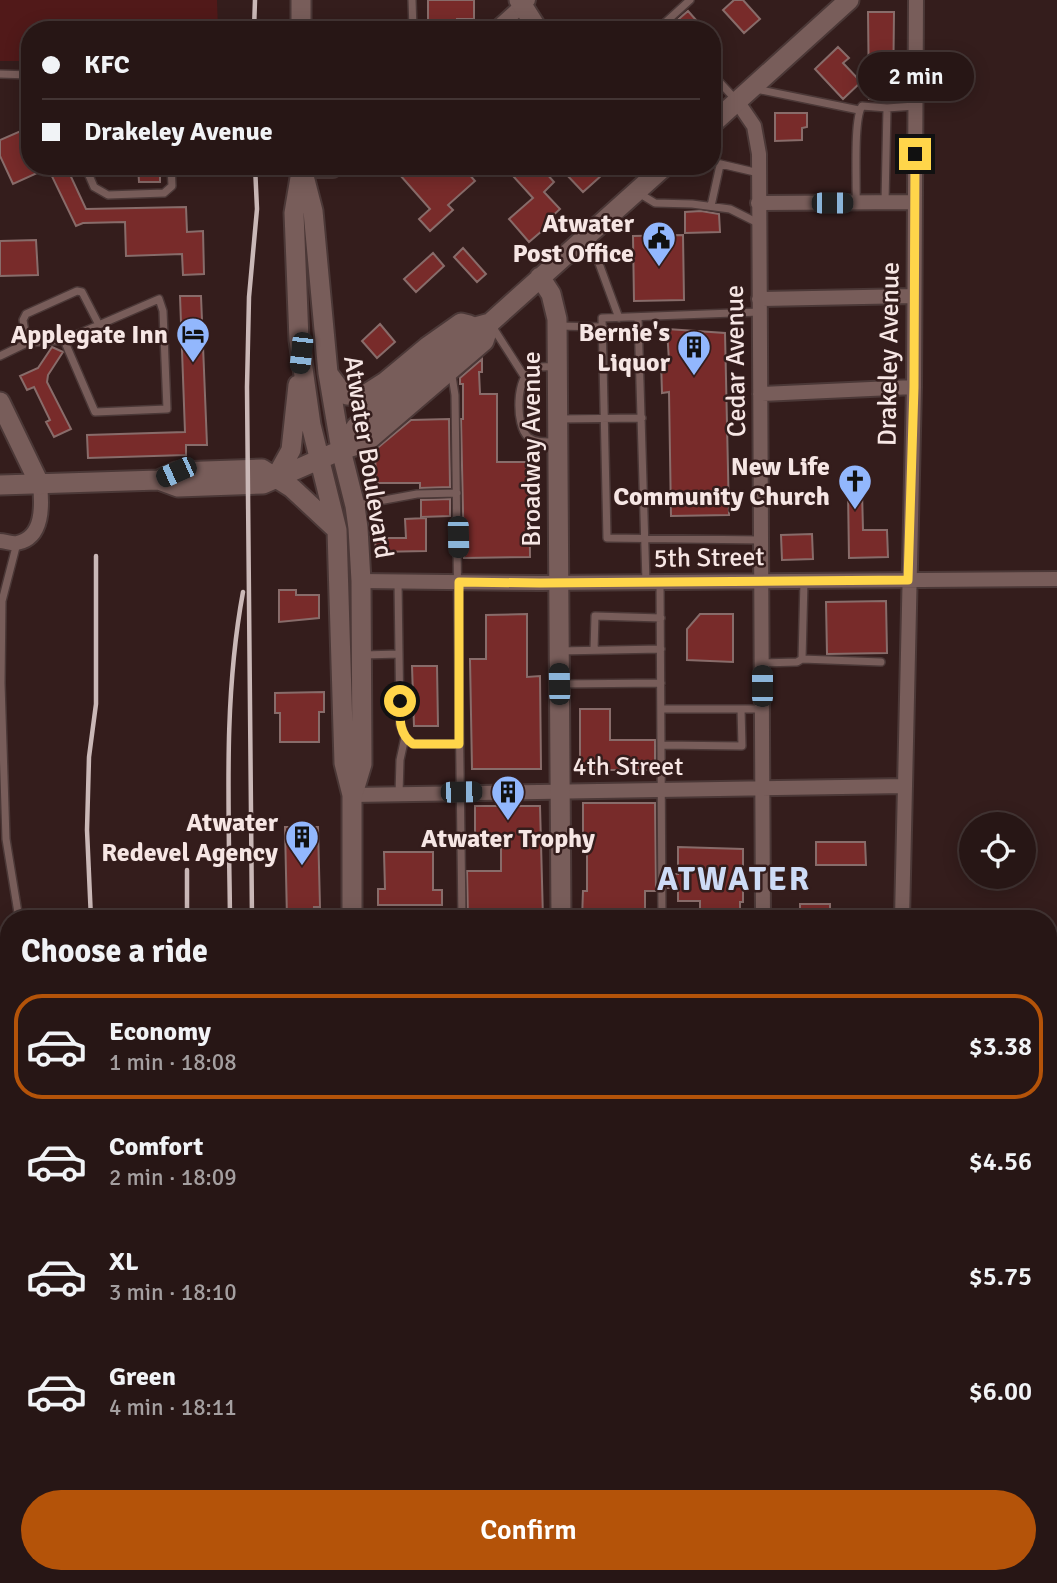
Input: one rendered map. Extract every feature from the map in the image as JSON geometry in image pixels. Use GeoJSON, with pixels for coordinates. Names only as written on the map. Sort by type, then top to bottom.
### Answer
{"type":"FeatureCollection","features":[{"type":"Feature","properties":{"kind":"main road"},"geometry":{"type":"LineString","coordinates":[[301,0],[301,21]]}},
{"type":"Feature","properties":{"kind":"main road"},"geometry":{"type":"LineString","coordinates":[[721,116],[849,0]]}},
{"type":"Feature","properties":{"kind":"main road"},"geometry":{"type":"LineString","coordinates":[[523,2],[533,21]]}},
{"type":"Feature","properties":{"kind":"main road","name":"Atwater Boulevard"},"geometry":{"type":"LineString","coordinates":[[301,175],[294,213],[296,286],[301,353],[319,461],[337,530],[344,763],[352,795],[352,910]]}},
{"type":"Feature","properties":{"kind":"main road","name":"Atwater Boulevard"},"geometry":{"type":"LineString","coordinates":[[304,175],[313,211],[328,373],[341,450],[355,506],[361,582],[362,764],[352,795]]}},
{"type":"Feature","properties":{"kind":"main road"},"geometry":{"type":"LineString","coordinates":[[341,450],[356,428],[540,277],[654,175]]}},
{"type":"Feature","properties":{"kind":"main road","name":"Broadway Avenue"},"geometry":{"type":"LineString","coordinates":[[540,277],[551,295],[557,326],[561,910]]}},
{"type":"Feature","properties":{"kind":"main road"},"geometry":{"type":"LineString","coordinates":[[328,373],[347,395],[363,396],[461,323],[481,325]]}},
{"type":"Feature","properties":{"kind":"main road"},"geometry":{"type":"LineString","coordinates":[[0,485],[159,480],[178,487],[263,484],[341,450],[365,443],[484,341],[481,325]]}},
{"type":"Feature","properties":{"kind":"main road"},"geometry":{"type":"LineString","coordinates":[[276,477],[291,450],[301,353]]}},
{"type":"Feature","properties":{"kind":"main road"},"geometry":{"type":"LineString","coordinates":[[0,401],[40,485]]}},
{"type":"Feature","properties":{"kind":"main road"},"geometry":{"type":"LineString","coordinates":[[276,477],[337,530]]}},
{"type":"Feature","properties":{"kind":"street","name":"Drakeley Avenue"},"geometry":{"type":"LineString","coordinates":[[902,910],[914,387],[916,0]]}},
{"type":"Feature","properties":{"kind":"street"},"geometry":{"type":"LineString","coordinates":[[504,21],[523,2]]}},
{"type":"Feature","properties":{"kind":"street","name":"Cedar Avenue"},"geometry":{"type":"LineString","coordinates":[[737,101],[754,126],[759,154],[763,910]]}},
{"type":"Feature","properties":{"kind":"street"},"geometry":{"type":"LineString","coordinates":[[758,203],[914,202]]}},
{"type":"Feature","properties":{"kind":"street"},"geometry":{"type":"LineString","coordinates":[[759,305],[913,296]]}},
{"type":"Feature","properties":{"kind":"street"},"geometry":{"type":"LineString","coordinates":[[760,394],[914,387]]}},
{"type":"Feature","properties":{"kind":"street"},"geometry":{"type":"LineString","coordinates":[[0,541],[18,543],[38,526],[42,507],[40,485]]}},
{"type":"Feature","properties":{"kind":"street","name":"5th Street"},"geometry":{"type":"LineString","coordinates":[[361,582],[1057,579]]}},
{"type":"Feature","properties":{"kind":"street","name":"4th Street"},"geometry":{"type":"LineString","coordinates":[[352,795],[905,786]]}},
{"type":"Feature","properties":{"kind":"lane"},"geometry":{"type":"LineString","coordinates":[[412,0],[413,21]]}},
{"type":"Feature","properties":{"kind":"lane"},"geometry":{"type":"LineString","coordinates":[[667,21],[690,0]]}},
{"type":"Feature","properties":{"kind":"lane"},"geometry":{"type":"LineString","coordinates":[[0,74],[21,75]]}},
{"type":"Feature","properties":{"kind":"lane"},"geometry":{"type":"LineString","coordinates":[[721,84],[737,101]]}},
{"type":"Feature","properties":{"kind":"lane"},"geometry":{"type":"LineString","coordinates":[[752,88],[859,110]]}},
{"type":"Feature","properties":{"kind":"lane"},"geometry":{"type":"LineString","coordinates":[[856,203],[859,110],[862,106],[915,106]]}},
{"type":"Feature","properties":{"kind":"lane"},"geometry":{"type":"LineString","coordinates":[[885,202],[887,108]]}},
{"type":"Feature","properties":{"kind":"lane"},"geometry":{"type":"LineString","coordinates":[[721,165],[758,173]]}},
{"type":"Feature","properties":{"kind":"lane"},"geometry":{"type":"LineString","coordinates":[[89,175],[94,187],[108,195],[164,193],[172,186],[172,175]]}},
{"type":"Feature","properties":{"kind":"lane"},"geometry":{"type":"LineString","coordinates":[[711,206],[715,175]]}},
{"type":"Feature","properties":{"kind":"lane"},"geometry":{"type":"LineString","coordinates":[[636,192],[655,203],[730,209],[758,223]]}},
{"type":"Feature","properties":{"kind":"lane"},"geometry":{"type":"LineString","coordinates":[[580,241],[597,258],[620,318]]}},
{"type":"Feature","properties":{"kind":"lane"},"geometry":{"type":"LineString","coordinates":[[27,343],[23,320],[26,314],[77,291],[82,292],[99,325]]}},
{"type":"Feature","properties":{"kind":"lane"},"geometry":{"type":"LineString","coordinates":[[0,356],[27,343],[64,340],[159,299],[163,311],[167,409],[95,412],[64,340]]}},
{"type":"Feature","properties":{"kind":"lane"},"geometry":{"type":"LineString","coordinates":[[557,326],[759,305]]}},
{"type":"Feature","properties":{"kind":"lane"},"geometry":{"type":"LineString","coordinates":[[638,317],[645,539],[661,618],[662,910]]}},
{"type":"Feature","properties":{"kind":"lane"},"geometry":{"type":"LineString","coordinates":[[603,323],[607,538],[761,540]]}},
{"type":"Feature","properties":{"kind":"lane"},"geometry":{"type":"LineString","coordinates":[[481,325],[524,376]]}},
{"type":"Feature","properties":{"kind":"lane"},"geometry":{"type":"LineString","coordinates":[[557,367],[534,368],[524,376],[520,388],[520,427],[535,441],[557,442]]}},
{"type":"Feature","properties":{"kind":"lane"},"geometry":{"type":"LineString","coordinates":[[451,370],[454,387],[459,582],[462,910]]}},
{"type":"Feature","properties":{"kind":"lane"},"geometry":{"type":"LineString","coordinates":[[558,419],[642,418]]}},
{"type":"Feature","properties":{"kind":"lane"},"geometry":{"type":"LineString","coordinates":[[355,506],[417,494],[457,493]]}},
{"type":"Feature","properties":{"kind":"lane"},"geometry":{"type":"LineString","coordinates":[[18,543],[2,601],[1,683],[6,839],[18,910]]}},
{"type":"Feature","properties":{"kind":"lane"},"geometry":{"type":"LineString","coordinates":[[802,659],[804,580]]}},
{"type":"Feature","properties":{"kind":"lane"},"geometry":{"type":"LineString","coordinates":[[398,582],[400,724],[405,737],[413,744],[459,744]]}},
{"type":"Feature","properties":{"kind":"lane"},"geometry":{"type":"LineString","coordinates":[[594,650],[595,616],[661,618]]}},
{"type":"Feature","properties":{"kind":"lane"},"geometry":{"type":"LineString","coordinates":[[559,651],[661,649]]}},
{"type":"Feature","properties":{"kind":"lane"},"geometry":{"type":"LineString","coordinates":[[361,654],[399,654]]}},
{"type":"Feature","properties":{"kind":"lane"},"geometry":{"type":"LineString","coordinates":[[762,663],[787,663],[802,659],[881,662]]}},
{"type":"Feature","properties":{"kind":"lane"},"geometry":{"type":"LineString","coordinates":[[559,684],[662,683]]}},
{"type":"Feature","properties":{"kind":"lane"},"geometry":{"type":"LineString","coordinates":[[662,709],[762,709]]}},
{"type":"Feature","properties":{"kind":"lane"},"geometry":{"type":"LineString","coordinates":[[662,745],[742,746],[741,709]]}},
{"type":"Feature","properties":{"kind":"lane"},"geometry":{"type":"LineString","coordinates":[[399,794],[400,760],[405,737]]}},
{"type":"Feature","properties":{"kind":"shaded area"},"geometry":{"type":"Polygon","coordinates":[[[0,0],[217,0],[218,21],[21,21],[21,61],[0,61],[0,0]]]}},
{"type":"Feature","properties":{"kind":"building"},"geometry":{"type":"Polygon","coordinates":[[[428,0],[474,0],[474,19],[428,21],[428,0]]]}},
{"type":"Feature","properties":{"kind":"building"},"geometry":{"type":"Polygon","coordinates":[[[734,0],[743,0],[760,19],[744,33],[723,10],[734,0]]]}},
{"type":"Feature","properties":{"kind":"building"},"geometry":{"type":"Polygon","coordinates":[[[688,11],[697,21],[676,21],[688,11]]]}},
{"type":"Feature","properties":{"kind":"building"},"geometry":{"type":"Polygon","coordinates":[[[868,12],[894,12],[893,100],[869,99],[868,12]]]}},
{"type":"Feature","properties":{"kind":"building"},"geometry":{"type":"Polygon","coordinates":[[[838,47],[849,58],[843,63],[861,82],[843,99],[815,69],[838,47]]]}},
{"type":"Feature","properties":{"kind":"building"},"geometry":{"type":"Polygon","coordinates":[[[775,113],[807,113],[807,127],[802,128],[802,140],[775,141],[775,113]]]}},
{"type":"Feature","properties":{"kind":"building"},"geometry":{"type":"Polygon","coordinates":[[[21,131],[21,175],[33,175],[13,184],[0,156],[0,140],[21,131]]]}},
{"type":"Feature","properties":{"kind":"building"},"geometry":{"type":"Polygon","coordinates":[[[51,175],[70,175],[86,209],[186,207],[187,232],[203,231],[204,274],[183,275],[182,254],[126,256],[125,222],[83,223],[76,226],[51,175]]]}},
{"type":"Feature","properties":{"kind":"building"},"geometry":{"type":"Polygon","coordinates":[[[139,175],[160,175],[160,182],[139,182],[139,175]]]}},
{"type":"Feature","properties":{"kind":"building"},"geometry":{"type":"Polygon","coordinates":[[[400,175],[470,175],[475,181],[448,205],[453,210],[430,231],[419,219],[430,209],[400,175]]]}},
{"type":"Feature","properties":{"kind":"building"},"geometry":{"type":"Polygon","coordinates":[[[512,175],[548,175],[554,182],[544,192],[560,209],[547,221],[550,224],[529,242],[509,219],[533,198],[512,175]]]}},
{"type":"Feature","properties":{"kind":"building"},"geometry":{"type":"Polygon","coordinates":[[[567,175],[602,175],[583,192],[567,175]]]}},
{"type":"Feature","properties":{"kind":"building"},"geometry":{"type":"Polygon","coordinates":[[[685,212],[719,214],[720,232],[685,233],[685,212]]]}},
{"type":"Feature","properties":{"kind":"building","name":"Atwater Post Office"},"geometry":{"type":"Polygon","coordinates":[[[683,235],[684,300],[634,301],[633,236],[683,235]]]}},
{"type":"Feature","properties":{"kind":"building"},"geometry":{"type":"Polygon","coordinates":[[[36,240],[38,275],[0,276],[0,241],[36,240]]]}},
{"type":"Feature","properties":{"kind":"building"},"geometry":{"type":"Polygon","coordinates":[[[463,248],[486,274],[477,282],[454,257],[463,248]]]}},
{"type":"Feature","properties":{"kind":"building"},"geometry":{"type":"Polygon","coordinates":[[[433,253],[444,266],[416,292],[404,279],[433,253]]]}},
{"type":"Feature","properties":{"kind":"building","name":"Applegate Inn"},"geometry":{"type":"Polygon","coordinates":[[[180,296],[201,296],[207,445],[186,445],[186,455],[88,458],[87,435],[185,432],[180,296]]]}},
{"type":"Feature","properties":{"kind":"building"},"geometry":{"type":"Polygon","coordinates":[[[380,324],[395,342],[377,358],[362,341],[380,324]]]}},
{"type":"Feature","properties":{"kind":"building"},"geometry":{"type":"Polygon","coordinates":[[[667,329],[725,333],[729,515],[671,516],[669,392],[662,393],[661,361],[669,361],[667,329]]]}},
{"type":"Feature","properties":{"kind":"building","name":"Applegate Inn"},"geometry":{"type":"Polygon","coordinates":[[[52,347],[63,352],[48,375],[47,382],[71,429],[54,437],[46,422],[50,420],[34,387],[27,390],[20,376],[38,368],[52,347]]]}},
{"type":"Feature","properties":{"kind":"building"},"geometry":{"type":"Polygon","coordinates":[[[482,359],[482,372],[479,372],[480,394],[497,394],[497,462],[529,462],[530,557],[464,558],[461,419],[463,384],[460,384],[460,378],[482,359]]]}},
{"type":"Feature","properties":{"kind":"building"},"geometry":{"type":"Polygon","coordinates":[[[449,419],[450,487],[420,488],[420,483],[376,483],[375,450],[411,420],[449,419]]]}},
{"type":"Feature","properties":{"kind":"building","name":"New Life Community Church"},"geometry":{"type":"Polygon","coordinates":[[[848,491],[862,491],[863,530],[887,530],[888,557],[849,558],[848,491]]]}},
{"type":"Feature","properties":{"kind":"building"},"geometry":{"type":"Polygon","coordinates":[[[450,499],[450,516],[421,517],[421,500],[450,499]]]}},
{"type":"Feature","properties":{"kind":"building"},"geometry":{"type":"Polygon","coordinates":[[[426,518],[426,551],[376,552],[375,538],[406,538],[405,519],[426,518]]]}},
{"type":"Feature","properties":{"kind":"building"},"geometry":{"type":"Polygon","coordinates":[[[812,534],[813,559],[782,560],[781,535],[812,534]]]}},
{"type":"Feature","properties":{"kind":"building"},"geometry":{"type":"Polygon","coordinates":[[[279,590],[296,590],[296,595],[319,595],[319,618],[279,622],[279,590]]]}},
{"type":"Feature","properties":{"kind":"building"},"geometry":{"type":"Polygon","coordinates":[[[886,601],[887,653],[827,654],[826,602],[886,601]]]}},
{"type":"Feature","properties":{"kind":"building"},"geometry":{"type":"Polygon","coordinates":[[[527,614],[527,677],[540,676],[541,769],[472,769],[470,659],[486,659],[486,615],[527,614]]]}},
{"type":"Feature","properties":{"kind":"building"},"geometry":{"type":"Polygon","coordinates":[[[700,614],[733,614],[733,662],[687,660],[687,629],[700,614]]]}},
{"type":"Feature","properties":{"kind":"building"},"geometry":{"type":"Polygon","coordinates":[[[412,666],[437,666],[438,726],[414,726],[412,666]]]}},
{"type":"Feature","properties":{"kind":"building"},"geometry":{"type":"Polygon","coordinates":[[[324,692],[324,712],[319,712],[319,742],[280,742],[280,713],[275,713],[275,693],[324,692]]]}},
{"type":"Feature","properties":{"kind":"building"},"geometry":{"type":"Polygon","coordinates":[[[580,709],[610,709],[610,740],[655,740],[655,770],[580,770],[580,709]]]}},
{"type":"Feature","properties":{"kind":"building"},"geometry":{"type":"Polygon","coordinates":[[[583,803],[655,803],[656,891],[645,891],[645,910],[582,910],[583,891],[587,891],[587,836],[583,836],[583,803]]]}},
{"type":"Feature","properties":{"kind":"building"},"geometry":{"type":"Polygon","coordinates":[[[475,806],[540,806],[543,910],[468,910],[467,871],[501,871],[501,839],[475,839],[475,806]]]}},
{"type":"Feature","properties":{"kind":"building","name":"Atwater Redevel Agency"},"geometry":{"type":"Polygon","coordinates":[[[285,827],[318,827],[320,907],[314,907],[314,910],[287,910],[285,827]]]}},
{"type":"Feature","properties":{"kind":"building"},"geometry":{"type":"Polygon","coordinates":[[[816,842],[865,842],[866,865],[816,865],[816,842]]]}},
{"type":"Feature","properties":{"kind":"building"},"geometry":{"type":"Polygon","coordinates":[[[678,847],[743,849],[743,902],[740,902],[740,910],[700,910],[700,901],[678,901],[678,888],[668,888],[668,874],[678,874],[678,847]]]}},
{"type":"Feature","properties":{"kind":"building"},"geometry":{"type":"Polygon","coordinates":[[[384,852],[433,852],[433,890],[442,890],[442,905],[378,905],[378,889],[385,889],[384,852]]]}},
{"type":"Feature","properties":{"kind":"building"},"geometry":{"type":"Polygon","coordinates":[[[800,904],[830,904],[830,910],[800,910],[800,904]]]}},
{"type":"Feature","properties":{"kind":"railway"},"geometry":{"type":"LineString","coordinates":[[254,21],[255,0]]}},
{"type":"Feature","properties":{"kind":"railway"},"geometry":{"type":"LineString","coordinates":[[252,910],[247,387],[249,297],[257,209],[255,175]]}},
{"type":"Feature","properties":{"kind":"railway"},"geometry":{"type":"LineString","coordinates":[[91,910],[87,830],[89,757],[96,704],[96,556]]}},
{"type":"Feature","properties":{"kind":"railway"},"geometry":{"type":"LineString","coordinates":[[230,910],[230,714],[232,673],[243,592]]}},
{"type":"Feature","properties":{"kind":"railway"},"geometry":{"type":"LineString","coordinates":[[187,870],[187,910]]}},
{"type":"Feature","properties":{"kind":"place","name":"Atwater Post Office"},"geometry":{"type":"Point","coordinates":[659,268]}},
{"type":"Feature","properties":{"kind":"place","name":"Applegate Inn"},"geometry":{"type":"Point","coordinates":[193,364]}},
{"type":"Feature","properties":{"kind":"place","name":"Bernie's Liquor"},"geometry":{"type":"Point","coordinates":[694,377]}},
{"type":"Feature","properties":{"kind":"place","name":"New Life Community Church"},"geometry":{"type":"Point","coordinates":[855,511]}},
{"type":"Feature","properties":{"kind":"place","name":"Atwater Trophy"},"geometry":{"type":"Point","coordinates":[508,822]}},
{"type":"Feature","properties":{"kind":"place","name":"Atwater Redevel Agency"},"geometry":{"type":"Point","coordinates":[302,867]}},
{"type":"Feature","properties":{"kind":"district","name":"ATWATER"},"geometry":{"type":"Point","coordinates":[734,878]}},
{"type":"Feature","properties":{"kind":"route"},"geometry":{"type":"LineString","coordinates":[[400,701],[400,724],[409,742],[459,744],[459,582],[908,580],[914,387],[915,154]]}}]}
